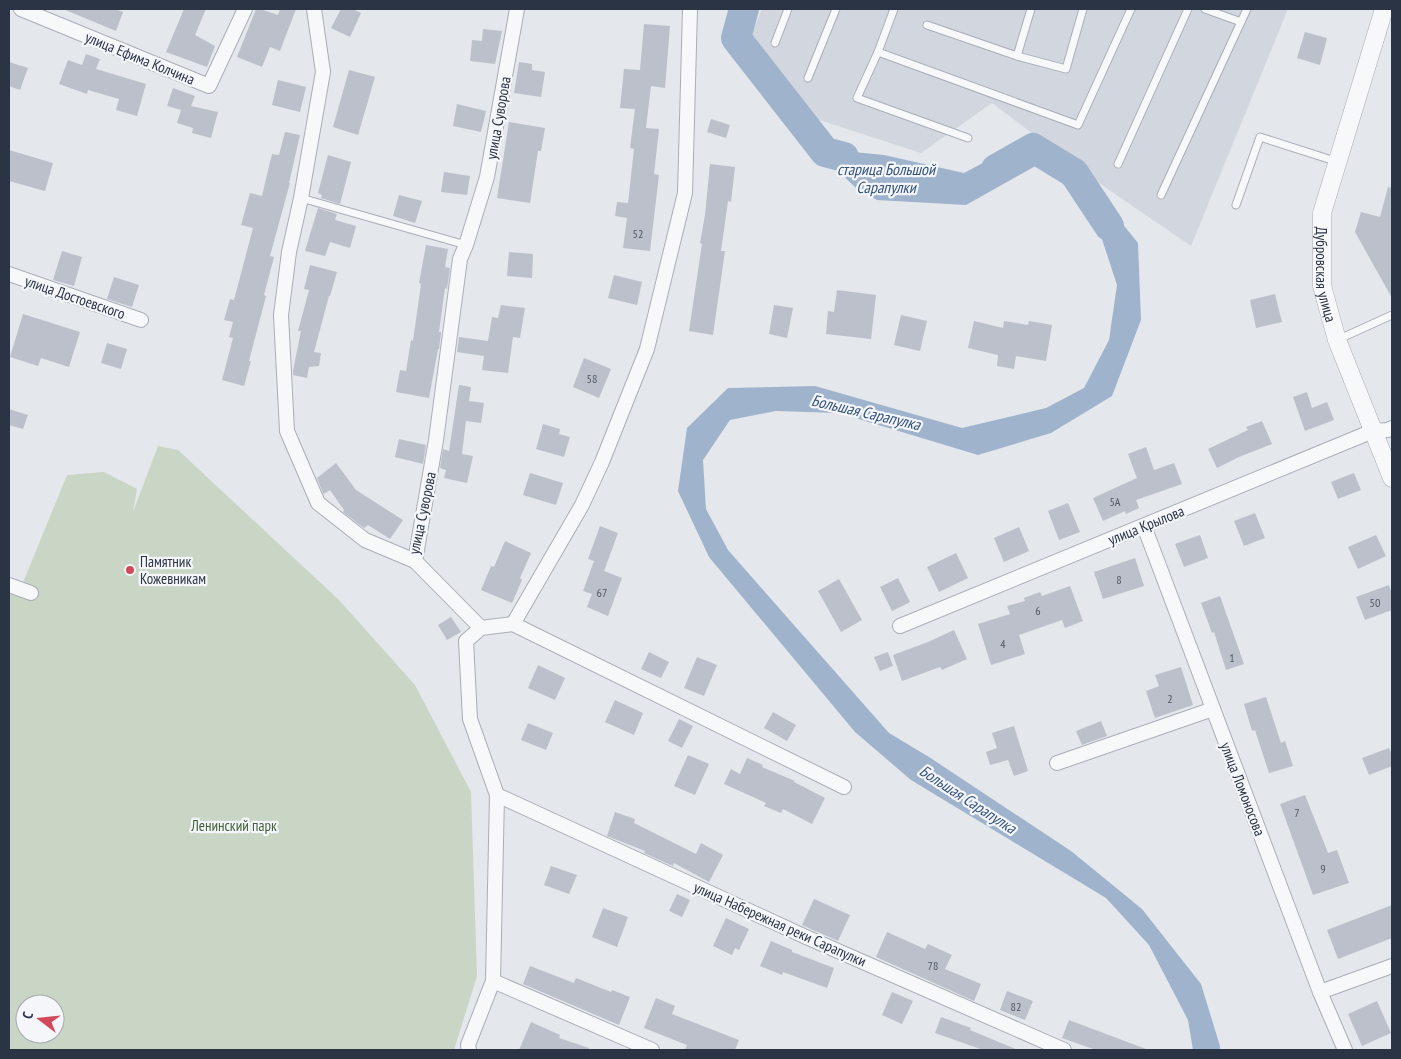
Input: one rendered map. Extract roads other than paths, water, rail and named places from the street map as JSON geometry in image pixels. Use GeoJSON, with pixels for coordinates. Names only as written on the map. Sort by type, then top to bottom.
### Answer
{"type":"FeatureCollection","features":[{"type":"Feature","properties":{"kind":"street","name":"улица Ефима Колчина"},"geometry":{"type":"LineString","coordinates":[[21,9],[209,86],[245,9]]}},
{"type":"Feature","properties":{"kind":"street","name":"улица Суворова"},"geometry":{"type":"LineString","coordinates":[[314,9],[323,72],[301,198],[289,252],[281,315],[287,431],[318,503],[365,540],[415,561],[436,440],[460,259],[487,177],[517,9]]}},
{"type":"Feature","properties":{"kind":"street"},"geometry":{"type":"LineString","coordinates":[[513,624],[582,505],[602,462],[647,349],[685,193],[690,9]]}},
{"type":"Feature","properties":{"kind":"street","name":"Дубровская улица"},"geometry":{"type":"LineString","coordinates":[[1384,9],[1322,213],[1322,286],[1337,340],[1392,478]]}},
{"type":"Feature","properties":{"kind":"street","name":"улица Достоевского"},"geometry":{"type":"LineString","coordinates":[[9,274],[141,320]]}},
{"type":"Feature","properties":{"kind":"street","name":"улица Крылова"},"geometry":{"type":"LineString","coordinates":[[900,626],[1373,431],[1392,428]]}},
{"type":"Feature","properties":{"kind":"street","name":"улица Ломоносова"},"geometry":{"type":"LineString","coordinates":[[1144,526],[1320,992],[1345,1050]]}},
{"type":"Feature","properties":{"kind":"street"},"geometry":{"type":"LineString","coordinates":[[415,561],[481,628]]}},
{"type":"Feature","properties":{"kind":"street"},"geometry":{"type":"LineString","coordinates":[[9,585],[31,593]]}},
{"type":"Feature","properties":{"kind":"street"},"geometry":{"type":"LineString","coordinates":[[469,1050],[468,1045],[493,981],[497,795],[470,719],[466,641],[481,628],[513,624],[844,787]]}},
{"type":"Feature","properties":{"kind":"street"},"geometry":{"type":"LineString","coordinates":[[1057,763],[1213,709]]}},
{"type":"Feature","properties":{"kind":"street","name":"улица Набережная реки Сарапулки"},"geometry":{"type":"LineString","coordinates":[[497,795],[806,937],[1064,1050]]}},
{"type":"Feature","properties":{"kind":"street"},"geometry":{"type":"LineString","coordinates":[[1320,992],[1392,966]]}},
{"type":"Feature","properties":{"kind":"street"},"geometry":{"type":"LineString","coordinates":[[493,981],[652,1050]]}},
{"type":"Feature","properties":{"kind":"lane"},"geometry":{"type":"LineString","coordinates":[[775,43],[788,9]]}},
{"type":"Feature","properties":{"kind":"lane"},"geometry":{"type":"LineString","coordinates":[[808,78],[836,9]]}},
{"type":"Feature","properties":{"kind":"lane"},"geometry":{"type":"LineString","coordinates":[[894,9],[878,52],[857,98],[968,138]]}},
{"type":"Feature","properties":{"kind":"lane"},"geometry":{"type":"LineString","coordinates":[[1017,56],[1031,9]]}},
{"type":"Feature","properties":{"kind":"lane"},"geometry":{"type":"LineString","coordinates":[[926,25],[1017,56],[1066,69],[1083,9]]}},
{"type":"Feature","properties":{"kind":"lane"},"geometry":{"type":"LineString","coordinates":[[878,52],[1078,125],[1131,9]]}},
{"type":"Feature","properties":{"kind":"lane"},"geometry":{"type":"LineString","coordinates":[[1118,164],[1188,9]]}},
{"type":"Feature","properties":{"kind":"lane"},"geometry":{"type":"LineString","coordinates":[[1205,9],[1241,22]]}},
{"type":"Feature","properties":{"kind":"lane"},"geometry":{"type":"LineString","coordinates":[[1161,196],[1247,9]]}},
{"type":"Feature","properties":{"kind":"lane"},"geometry":{"type":"LineString","coordinates":[[1236,205],[1260,137],[1338,162]]}},
{"type":"Feature","properties":{"kind":"lane"},"geometry":{"type":"LineString","coordinates":[[301,198],[466,245]]}},
{"type":"Feature","properties":{"kind":"lane"},"geometry":{"type":"LineString","coordinates":[[1337,340],[1392,315]]}},
{"type":"Feature","properties":{"kind":"water","name":"старица Большой Сарапулки"},"geometry":{"type":"Polygon","coordinates":[[[820,127],[844,151],[884,155],[964,173],[1024,141],[1046,160],[966,205],[877,200],[856,188],[807,141],[820,127]]]}},
{"type":"Feature","properties":{"kind":"water"},"geometry":{"type":"Polygon","coordinates":[[[1085,187],[1117,217],[1138,243],[1141,320],[1112,396],[1051,433],[978,455],[839,413],[776,411],[730,420],[703,460],[706,509],[728,550],[889,733],[929,757],[1071,851],[1142,909],[1201,984],[1220,1050],[1193,1050],[1188,1020],[1149,945],[1106,898],[911,780],[855,732],[709,557],[678,491],[687,428],[728,388],[815,386],[962,428],[1046,408],[1084,388],[1109,340],[1117,285],[1085,187]]]}},
{"type":"Feature","properties":{"kind":"waterway","name":"Большая Сарапулка"},"geometry":{"type":"LineString","coordinates":[[744,9],[736,38],[825,152],[844,157]]}},
{"type":"Feature","properties":{"kind":"waterway","name":"Большая Сарапулка"},"geometry":{"type":"LineString","coordinates":[[996,169],[1033,148],[1074,173],[1109,226]]}},
{"type":"Feature","properties":{"kind":"place","name":"Памятник Кожевникам"},"geometry":{"type":"Point","coordinates":[130,570]}},
{"type":"Feature","properties":{"kind":"park label","name":"Ленинский парк"},"geometry":{"type":"Point","coordinates":[234,825]}}]}
